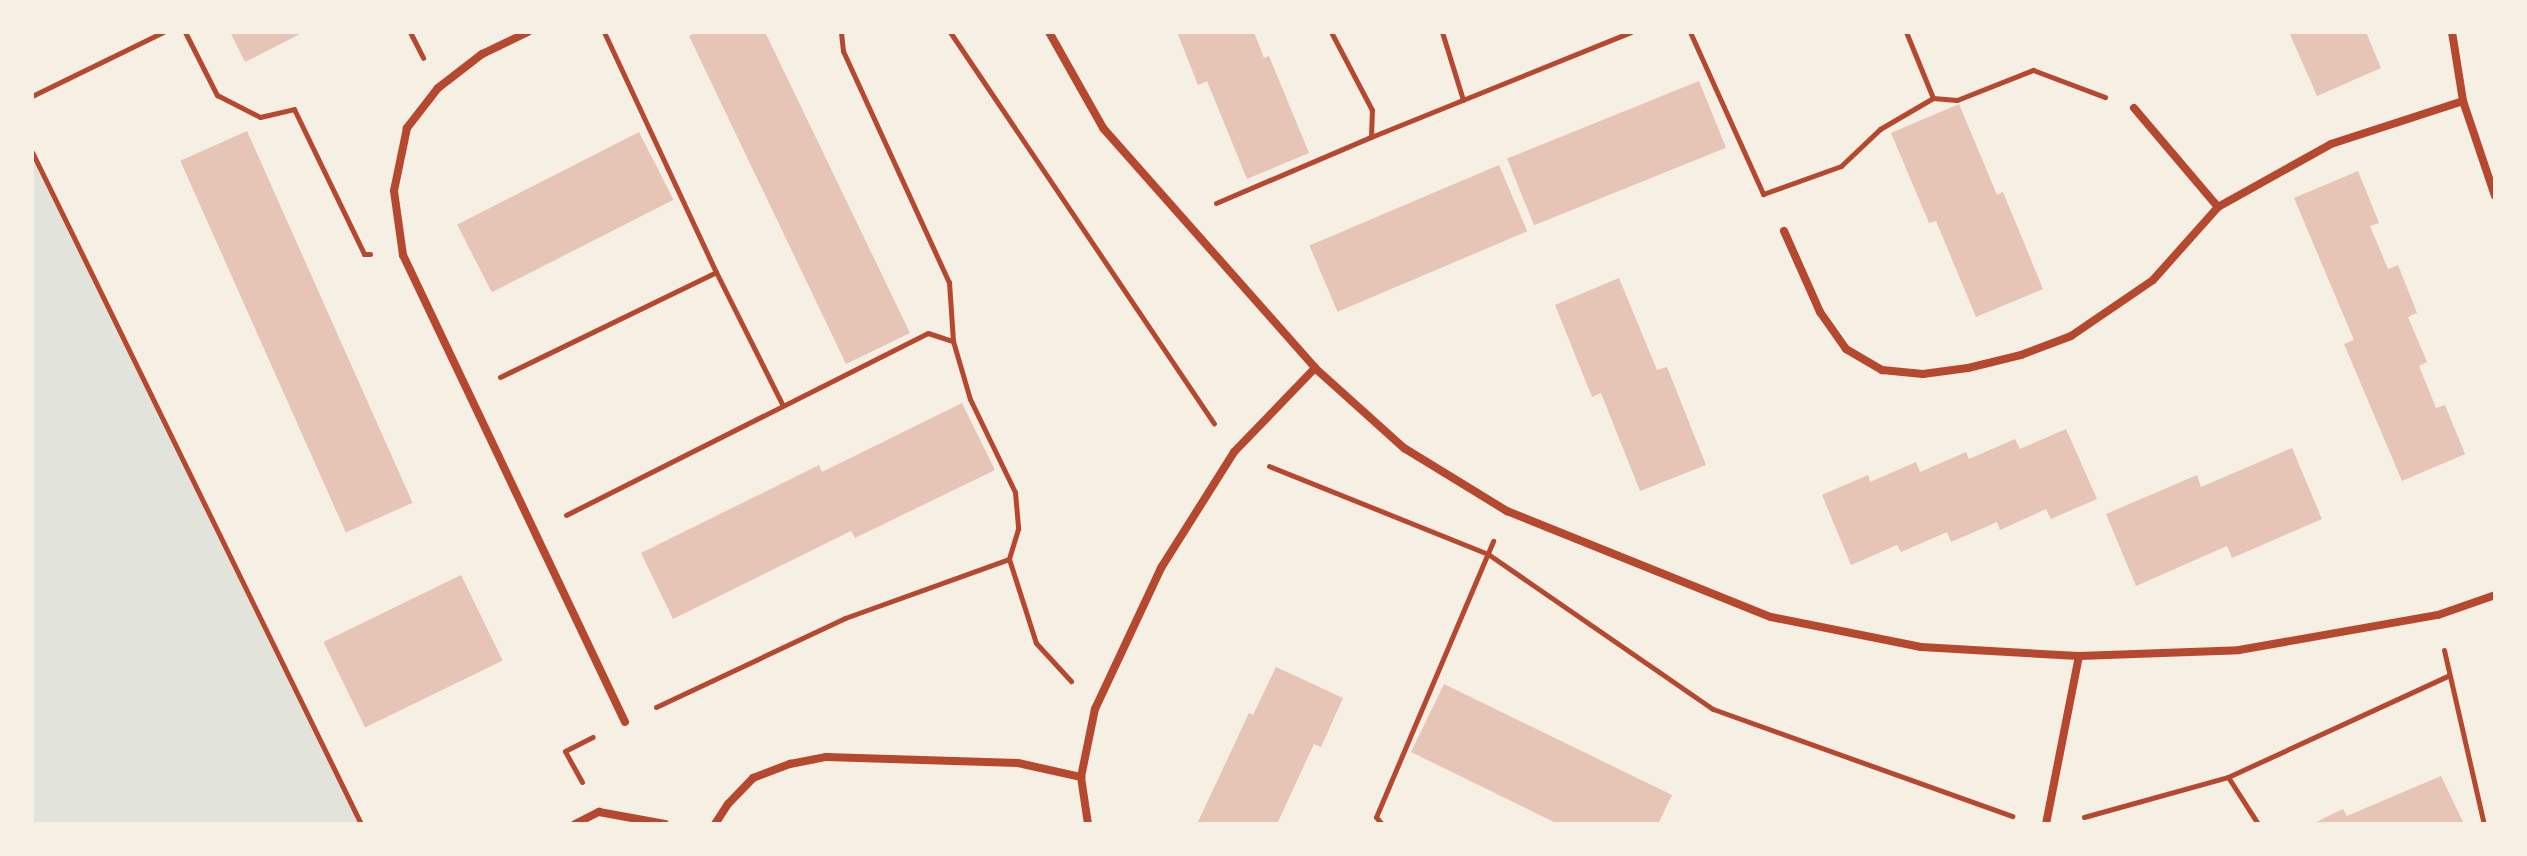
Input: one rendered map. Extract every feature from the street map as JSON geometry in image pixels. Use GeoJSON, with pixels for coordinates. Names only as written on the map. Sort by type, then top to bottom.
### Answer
{"type":"FeatureCollection","features":[{"type":"Feature","properties":{"kind":"street"},"geometry":{"type":"LineString","coordinates":[[528,32],[482,54],[438,88],[407,128],[394,191],[403,255],[625,722]]}},
{"type":"Feature","properties":{"kind":"street"},"geometry":{"type":"LineString","coordinates":[[1049,32],[1103,128],[1315,368],[1404,448],[1507,511],[1771,617],[1921,647],[2079,656],[2239,650],[2438,615],[2495,595]]}},
{"type":"Feature","properties":{"kind":"street"},"geometry":{"type":"LineString","coordinates":[[2452,32],[2463,101],[2495,196]]}},
{"type":"Feature","properties":{"kind":"street"},"geometry":{"type":"LineString","coordinates":[[1784,231],[1820,312],[1846,349],[1882,370],[1923,374],[1968,368],[2021,355],[2071,336],[2153,280],[2218,207],[2331,144],[2463,101]]}},
{"type":"Feature","properties":{"kind":"street"},"geometry":{"type":"LineString","coordinates":[[2134,108],[2218,207]]}},
{"type":"Feature","properties":{"kind":"street"},"geometry":{"type":"LineString","coordinates":[[1088,824],[1081,777],[1095,709],[1161,568],[1234,452],[1315,368]]}},
{"type":"Feature","properties":{"kind":"street"},"geometry":{"type":"LineString","coordinates":[[2046,824],[2079,656]]}},
{"type":"Feature","properties":{"kind":"street"},"geometry":{"type":"LineString","coordinates":[[715,824],[728,804],[753,778],[790,764],[826,757],[1018,763],[1081,777]]}},
{"type":"Feature","properties":{"kind":"street"},"geometry":{"type":"LineString","coordinates":[[575,824],[599,812],[665,824]]}},
{"type":"Feature","properties":{"kind":"path"},"geometry":{"type":"LineString","coordinates":[[32,96],[163,32]]}},
{"type":"Feature","properties":{"kind":"path"},"geometry":{"type":"LineString","coordinates":[[185,32],[217,95],[260,117],[294,109],[364,254],[403,255]]}},
{"type":"Feature","properties":{"kind":"path"},"geometry":{"type":"LineString","coordinates":[[604,32],[716,272],[782,404]]}},
{"type":"Feature","properties":{"kind":"path"},"geometry":{"type":"LineString","coordinates":[[841,32],[843,51],[949,282],[953,341],[970,399],[1015,492],[1018,529],[1009,559],[1036,643],[1095,709]]}},
{"type":"Feature","properties":{"kind":"path"},"geometry":{"type":"LineString","coordinates":[[1331,32],[1372,110],[1371,137]]}},
{"type":"Feature","properties":{"kind":"path"},"geometry":{"type":"LineString","coordinates":[[1442,32],[1463,100]]}},
{"type":"Feature","properties":{"kind":"path"},"geometry":{"type":"LineString","coordinates":[[1182,217],[1631,32]]}},
{"type":"Feature","properties":{"kind":"path"},"geometry":{"type":"LineString","coordinates":[[1690,32],[1763,194],[1841,166],[1880,129],[1933,98],[1957,100],[2033,70],[2134,108]]}},
{"type":"Feature","properties":{"kind":"path"},"geometry":{"type":"LineString","coordinates":[[1906,32],[1933,98]]}},
{"type":"Feature","properties":{"kind":"path"},"geometry":{"type":"LineString","coordinates":[[32,152],[361,824]]}},
{"type":"Feature","properties":{"kind":"path"},"geometry":{"type":"LineString","coordinates":[[466,393],[716,272]]}},
{"type":"Feature","properties":{"kind":"path"},"geometry":{"type":"LineString","coordinates":[[535,531],[928,333],[953,341]]}},
{"type":"Feature","properties":{"kind":"path"},"geometry":{"type":"LineString","coordinates":[[1382,824],[1376,817],[1507,511]]}},
{"type":"Feature","properties":{"kind":"path"},"geometry":{"type":"LineString","coordinates":[[599,812],[565,751],[845,618],[1009,559]]}},
{"type":"Feature","properties":{"kind":"path"},"geometry":{"type":"LineString","coordinates":[[2438,615],[2448,676],[2484,824]]}},
{"type":"Feature","properties":{"kind":"path"},"geometry":{"type":"LineString","coordinates":[[2075,820],[2228,777],[2448,676]]}},
{"type":"Feature","properties":{"kind":"path"},"geometry":{"type":"LineString","coordinates":[[2228,777],[2258,824]]}},
{"type":"Feature","properties":{"kind":"shaded area"},"geometry":{"type":"Polygon","coordinates":[[[32,152],[361,824],[32,824],[32,152]]]}},
{"type":"Feature","properties":{"kind":"building"},"geometry":{"type":"Polygon","coordinates":[[[230,32],[304,32],[245,62],[230,32]]]}},
{"type":"Feature","properties":{"kind":"building"},"geometry":{"type":"Polygon","coordinates":[[[697,32],[765,32],[910,333],[846,364],[689,36],[697,32]]]}},
{"type":"Feature","properties":{"kind":"building"},"geometry":{"type":"Polygon","coordinates":[[[1177,32],[1254,32],[1264,58],[1269,56],[1309,153],[1247,179],[1207,81],[1198,85],[1177,32]]]}},
{"type":"Feature","properties":{"kind":"building"},"geometry":{"type":"Polygon","coordinates":[[[2289,32],[2366,32],[2381,68],[2317,96],[2289,32]]]}},
{"type":"Feature","properties":{"kind":"building"},"geometry":{"type":"Polygon","coordinates":[[[1699,81],[1726,148],[1534,225],[1507,159],[1699,81]]]}},
{"type":"Feature","properties":{"kind":"building"},"geometry":{"type":"Polygon","coordinates":[[[1959,104],[1997,195],[2003,192],[2043,289],[1976,317],[1936,221],[1929,223],[1891,133],[1959,104]]]}},
{"type":"Feature","properties":{"kind":"building"},"geometry":{"type":"Polygon","coordinates":[[[247,131],[413,503],[346,533],[180,161],[247,131]]]}},
{"type":"Feature","properties":{"kind":"building"},"geometry":{"type":"Polygon","coordinates":[[[639,132],[674,200],[492,292],[457,225],[639,132]]]}},
{"type":"Feature","properties":{"kind":"building"},"geometry":{"type":"Polygon","coordinates":[[[1499,165],[1527,231],[1338,312],[1309,245],[1499,165]]]}},
{"type":"Feature","properties":{"kind":"building"},"geometry":{"type":"Polygon","coordinates":[[[2358,171],[2379,223],[2370,226],[2388,269],[2398,265],[2417,313],[2408,317],[2427,362],[2419,366],[2436,408],[2445,405],[2465,454],[2402,481],[2344,344],[2354,340],[2294,198],[2358,171]]]}},
{"type":"Feature","properties":{"kind":"building"},"geometry":{"type":"Polygon","coordinates":[[[1619,278],[1657,370],[1667,367],[1706,465],[1640,491],[1601,393],[1592,397],[1555,305],[1619,278]]]}},
{"type":"Feature","properties":{"kind":"building"},"geometry":{"type":"Polygon","coordinates":[[[962,403],[995,470],[855,538],[851,531],[673,619],[641,553],[819,465],[822,472],[962,403]]]}},
{"type":"Feature","properties":{"kind":"building"},"geometry":{"type":"Polygon","coordinates":[[[2066,429],[2097,499],[2051,519],[2046,509],[2000,530],[1997,522],[1951,542],[1947,532],[1901,552],[1897,545],[1851,565],[1822,495],[1868,475],[1870,482],[1916,462],[1920,472],[1966,452],[1969,459],[2015,439],[2020,449],[2066,429]]]}},
{"type":"Feature","properties":{"kind":"building"},"geometry":{"type":"Polygon","coordinates":[[[2292,448],[2322,519],[2232,558],[2227,546],[2136,586],[2106,514],[2197,475],[2201,487],[2292,448]]]}},
{"type":"Feature","properties":{"kind":"building"},"geometry":{"type":"Polygon","coordinates":[[[461,575],[503,660],[365,727],[323,642],[461,575]]]}},
{"type":"Feature","properties":{"kind":"building"},"geometry":{"type":"Polygon","coordinates":[[[1276,667],[1343,698],[1321,747],[1314,744],[1277,824],[1197,824],[1249,713],[1253,715],[1276,667]]]}},
{"type":"Feature","properties":{"kind":"building"},"geometry":{"type":"Polygon","coordinates":[[[1444,684],[1672,795],[1658,824],[1558,824],[1411,752],[1444,684]]]}},
{"type":"Feature","properties":{"kind":"building"},"geometry":{"type":"Polygon","coordinates":[[[2441,776],[2464,824],[2312,824],[2343,809],[2347,816],[2441,776]]]}}]}
